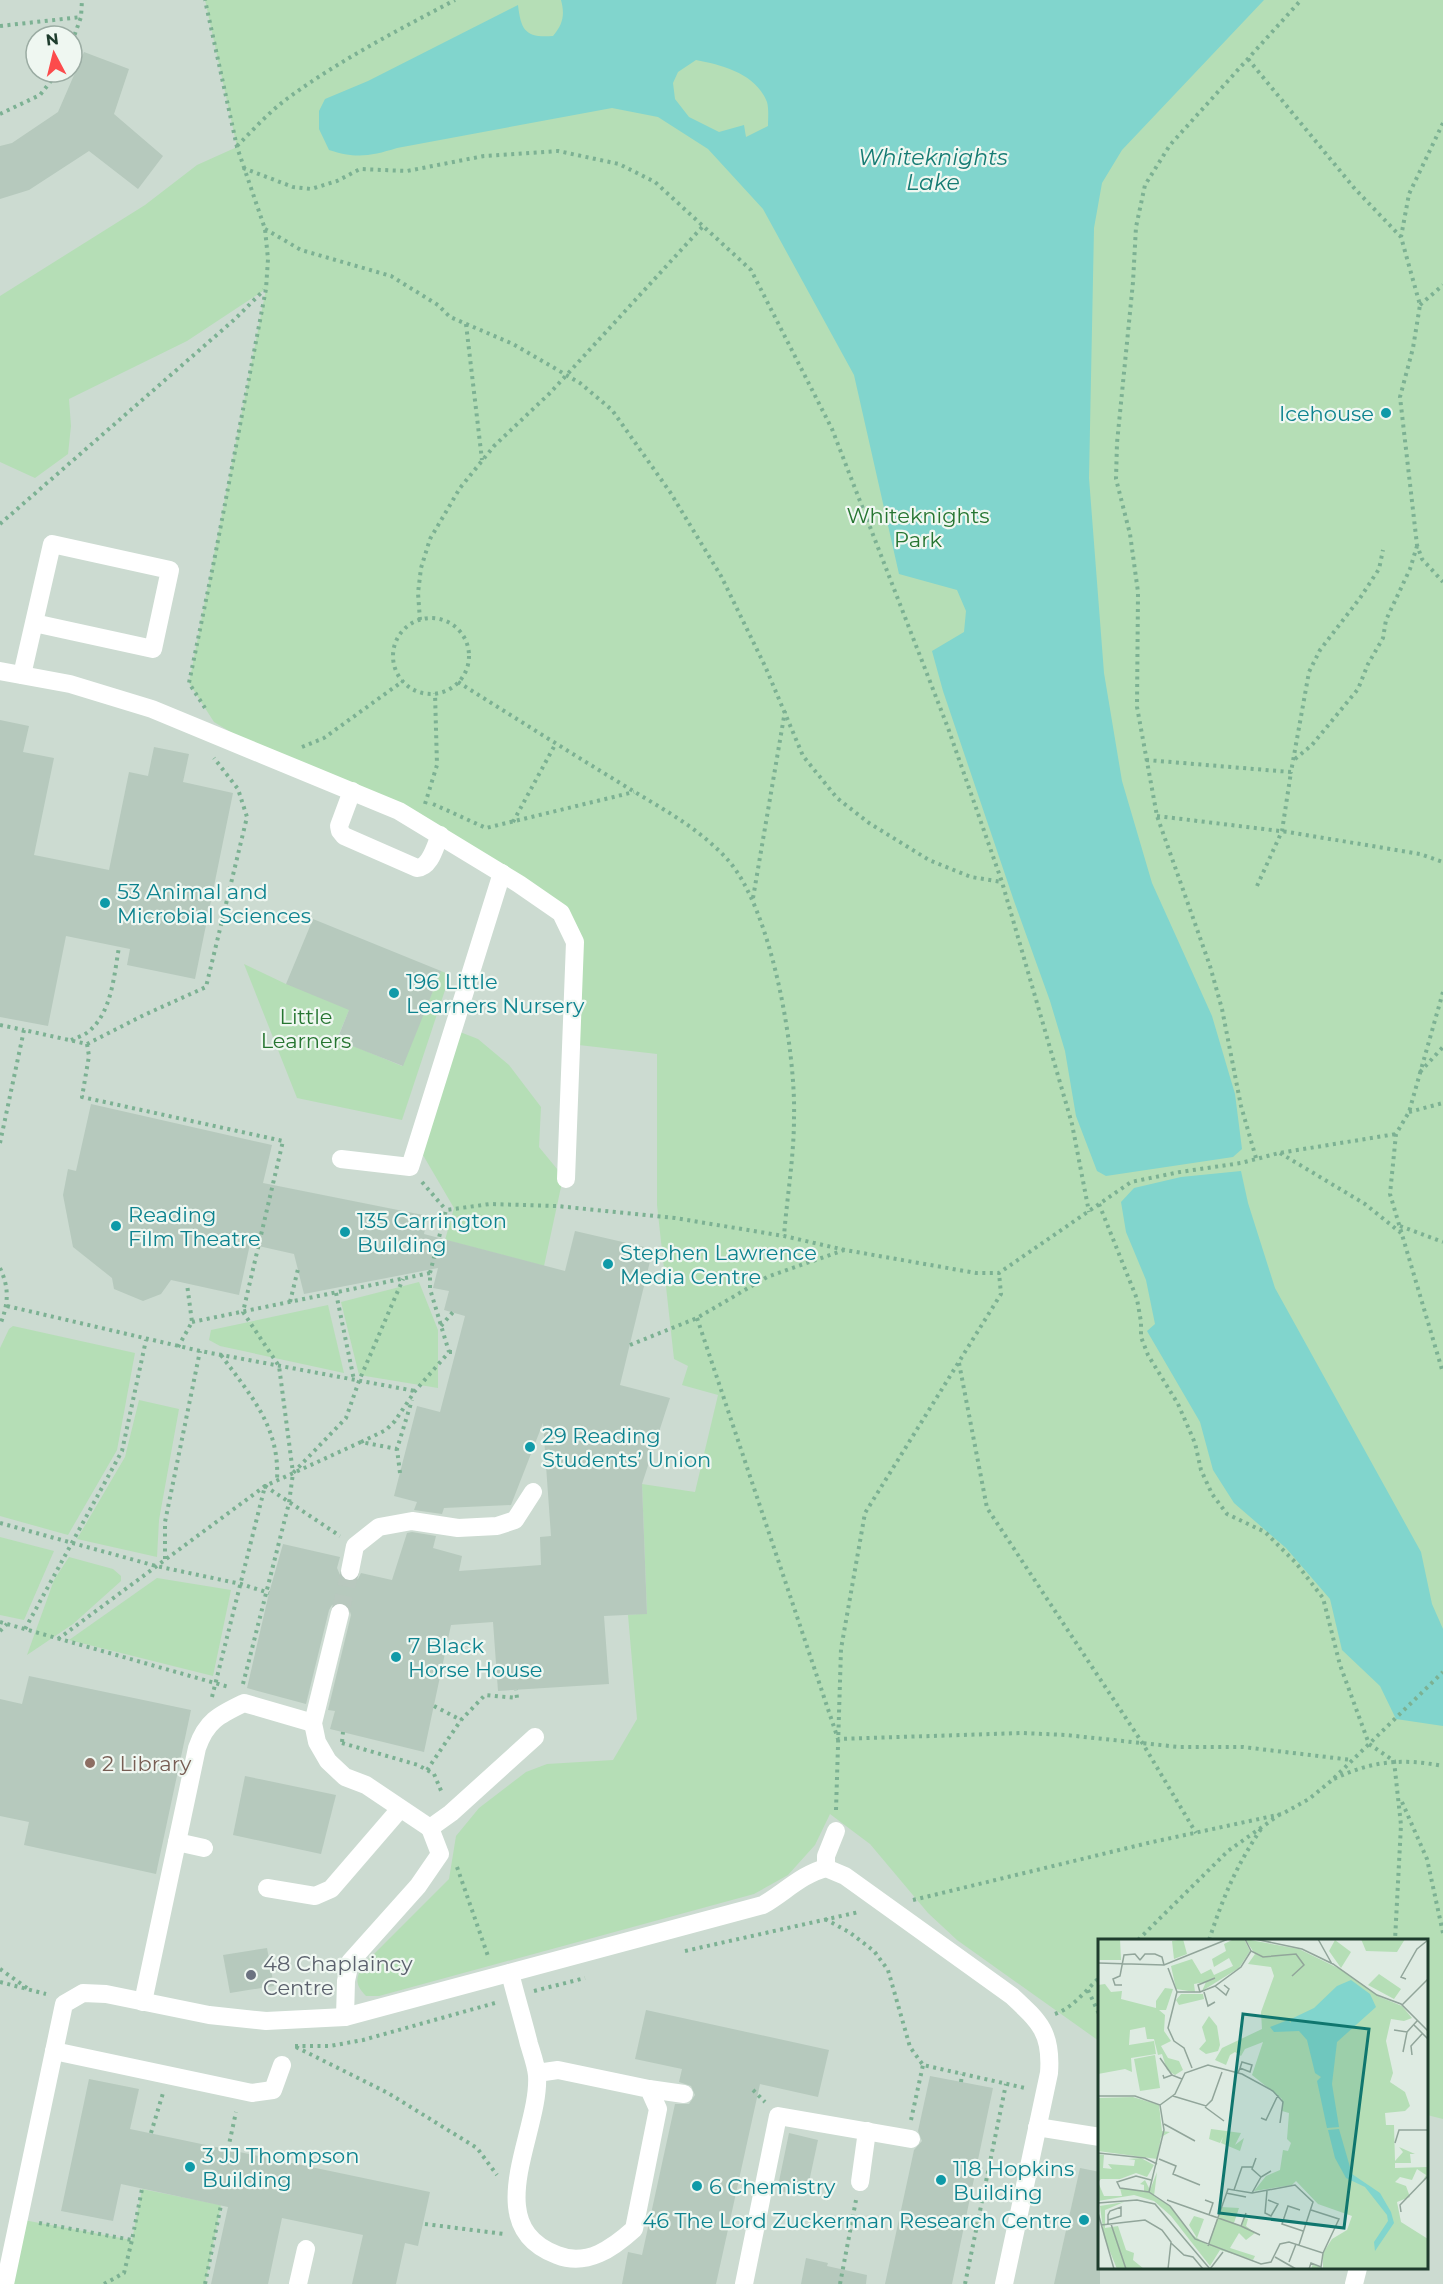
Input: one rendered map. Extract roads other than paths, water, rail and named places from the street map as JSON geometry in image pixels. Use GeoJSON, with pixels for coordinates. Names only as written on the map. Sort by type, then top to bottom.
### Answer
{"type":"FeatureCollection","features":[{"type":"Feature","properties":{"kind":"street"},"geometry":{"type":"LineString","coordinates":[[22,675],[52,544],[170,570],[153,649],[34,623]]}},
{"type":"Feature","properties":{"kind":"street"},"geometry":{"type":"LineString","coordinates":[[0,670],[70,684],[152,709],[399,811],[502,873],[561,913],[575,942],[566,1179]]}},
{"type":"Feature","properties":{"kind":"street"},"geometry":{"type":"LineString","coordinates":[[352,791],[339,826],[344,836],[417,868],[422,868],[428,863],[440,835]]}},
{"type":"Feature","properties":{"kind":"street"},"geometry":{"type":"LineString","coordinates":[[341,1159],[410,1167],[502,873]]}},
{"type":"Feature","properties":{"kind":"street"},"geometry":{"type":"LineString","coordinates":[[350,1571],[355,1546],[379,1527],[412,1521],[458,1527],[497,1526],[515,1520],[534,1492]]}},
{"type":"Feature","properties":{"kind":"street"},"geometry":{"type":"LineString","coordinates":[[340,1613],[313,1723],[317,1742],[328,1761],[345,1777],[366,1785],[430,1828],[440,1854],[418,1886],[350,1962],[346,1981],[345,2017]]}},
{"type":"Feature","properties":{"kind":"street"},"geometry":{"type":"LineString","coordinates":[[143,2002],[202,1731],[222,1713],[244,1703],[313,1723]]}},
{"type":"Feature","properties":{"kind":"street"},"geometry":{"type":"LineString","coordinates":[[430,1828],[451,1813],[535,1737]]}},
{"type":"Feature","properties":{"kind":"street"},"geometry":{"type":"LineString","coordinates":[[267,1888],[315,1896],[331,1889],[400,1809]]}},
{"type":"Feature","properties":{"kind":"street"},"geometry":{"type":"LineString","coordinates":[[826,1868],[826,1857],[836,1831]]}},
{"type":"Feature","properties":{"kind":"street"},"geometry":{"type":"LineString","coordinates":[[177,1842],[204,1848]]}},
{"type":"Feature","properties":{"kind":"street"},"geometry":{"type":"LineString","coordinates":[[5,2284],[64,2004],[83,1993],[106,1994],[209,2015],[266,2022],[345,2017],[763,1905],[783,1893],[801,1878],[826,1868],[845,1876],[1012,1996],[1037,2019],[1046,2038],[1049,2057],[1045,2092],[1004,2284]]}},
{"type":"Feature","properties":{"kind":"street"},"geometry":{"type":"LineString","coordinates":[[510,1973],[537,2073],[537,2092],[518,2178],[516,2204],[523,2226],[541,2249],[565,2258],[599,2256],[634,2229],[658,2109],[649,2089]]}},
{"type":"Feature","properties":{"kind":"street"},"geometry":{"type":"LineString","coordinates":[[54,2051],[252,2093],[273,2090],[282,2065]]}},
{"type":"Feature","properties":{"kind":"street"},"geometry":{"type":"LineString","coordinates":[[537,2073],[558,2070],[684,2094]]}},
{"type":"Feature","properties":{"kind":"street"},"geometry":{"type":"LineString","coordinates":[[744,2284],[778,2116],[909,2139]]}},
{"type":"Feature","properties":{"kind":"street"},"geometry":{"type":"LineString","coordinates":[[1037,2127],[1098,2137]]}},
{"type":"Feature","properties":{"kind":"street"},"geometry":{"type":"LineString","coordinates":[[860,2182],[867,2131]]}},
{"type":"Feature","properties":{"kind":"street"},"geometry":{"type":"LineString","coordinates":[[298,2284],[306,2249]]}},
{"type":"Feature","properties":{"kind":"street"},"geometry":{"type":"LineString","coordinates":[[1354,2284],[1358,2269]]}},
{"type":"Feature","properties":{"kind":"water","name":"Whiteknights Lake"},"geometry":{"type":"Polygon","coordinates":[[[561,0],[1264,0],[1122,150],[1102,183],[1094,228],[1089,478],[1104,673],[1122,781],[1152,883],[1212,1016],[1235,1094],[1242,1149],[1233,1157],[1106,1176],[1097,1171],[1076,1116],[1065,1051],[1050,1001],[943,691],[932,651],[964,632],[966,611],[957,590],[899,574],[854,375],[763,209],[708,149],[658,117],[612,108],[397,148],[371,155],[347,155],[329,150],[319,129],[319,111],[325,99],[368,81],[518,5],[521,21],[526,31],[537,36],[553,36],[562,19],[561,0]],[[696,60],[678,72],[673,83],[675,99],[689,117],[719,132],[744,125],[746,137],[768,126],[767,102],[755,84],[738,72],[696,60]]]}},
{"type":"Feature","properties":{"kind":"water"},"geometry":{"type":"Polygon","coordinates":[[[1241,1171],[1248,1203],[1275,1288],[1421,1552],[1432,1604],[1443,1629],[1443,1726],[1396,1719],[1380,1686],[1342,1650],[1330,1599],[1286,1548],[1234,1503],[1213,1470],[1200,1422],[1147,1331],[1155,1324],[1146,1280],[1126,1232],[1121,1202],[1134,1188],[1181,1177],[1241,1171]]]}},
{"type":"Feature","properties":{"kind":"tunnel"},"geometry":{"type":"LineString","coordinates":[[340,1613],[350,1571]]}},
{"type":"Feature","properties":{"kind":"place","name":"Icehouse"},"geometry":{"type":"Point","coordinates":[1386,413]}},
{"type":"Feature","properties":{"kind":"place","name":"53 Animal and Microbial Sciences"},"geometry":{"type":"Point","coordinates":[105,903]}},
{"type":"Feature","properties":{"kind":"place","name":"196 Little Learners Nursery"},"geometry":{"type":"Point","coordinates":[394,993]}},
{"type":"Feature","properties":{"kind":"place","name":"Reading Film Theatre"},"geometry":{"type":"Point","coordinates":[116,1226]}},
{"type":"Feature","properties":{"kind":"place","name":"135 Carrington Building"},"geometry":{"type":"Point","coordinates":[345,1232]}},
{"type":"Feature","properties":{"kind":"place","name":"Stephen Lawrence Media Centre"},"geometry":{"type":"Point","coordinates":[608,1264]}},
{"type":"Feature","properties":{"kind":"place","name":"29 Reading Students’ Union"},"geometry":{"type":"Point","coordinates":[530,1447]}},
{"type":"Feature","properties":{"kind":"place","name":"7 Black Horse House"},"geometry":{"type":"Point","coordinates":[396,1657]}},
{"type":"Feature","properties":{"kind":"place","name":"2 Library"},"geometry":{"type":"Point","coordinates":[90,1763]}},
{"type":"Feature","properties":{"kind":"place","name":"48 Chaplaincy Centre"},"geometry":{"type":"Point","coordinates":[251,1975]}},
{"type":"Feature","properties":{"kind":"place","name":"3 JJ Thompson Building"},"geometry":{"type":"Point","coordinates":[190,2167]}},
{"type":"Feature","properties":{"kind":"place","name":"118 Hopkins Building"},"geometry":{"type":"Point","coordinates":[941,2180]}},
{"type":"Feature","properties":{"kind":"place","name":"6 Chemistry"},"geometry":{"type":"Point","coordinates":[697,2186]}},
{"type":"Feature","properties":{"kind":"place","name":"46 The Lord Zuckerman Research Centre"},"geometry":{"type":"Point","coordinates":[1084,2220]}},
{"type":"Feature","properties":{"kind":"park label","name":"Whiteknights Park"},"geometry":{"type":"Point","coordinates":[918,527]}},
{"type":"Feature","properties":{"kind":"park label","name":"Little Learners"},"geometry":{"type":"Point","coordinates":[306,1028]}}]}
